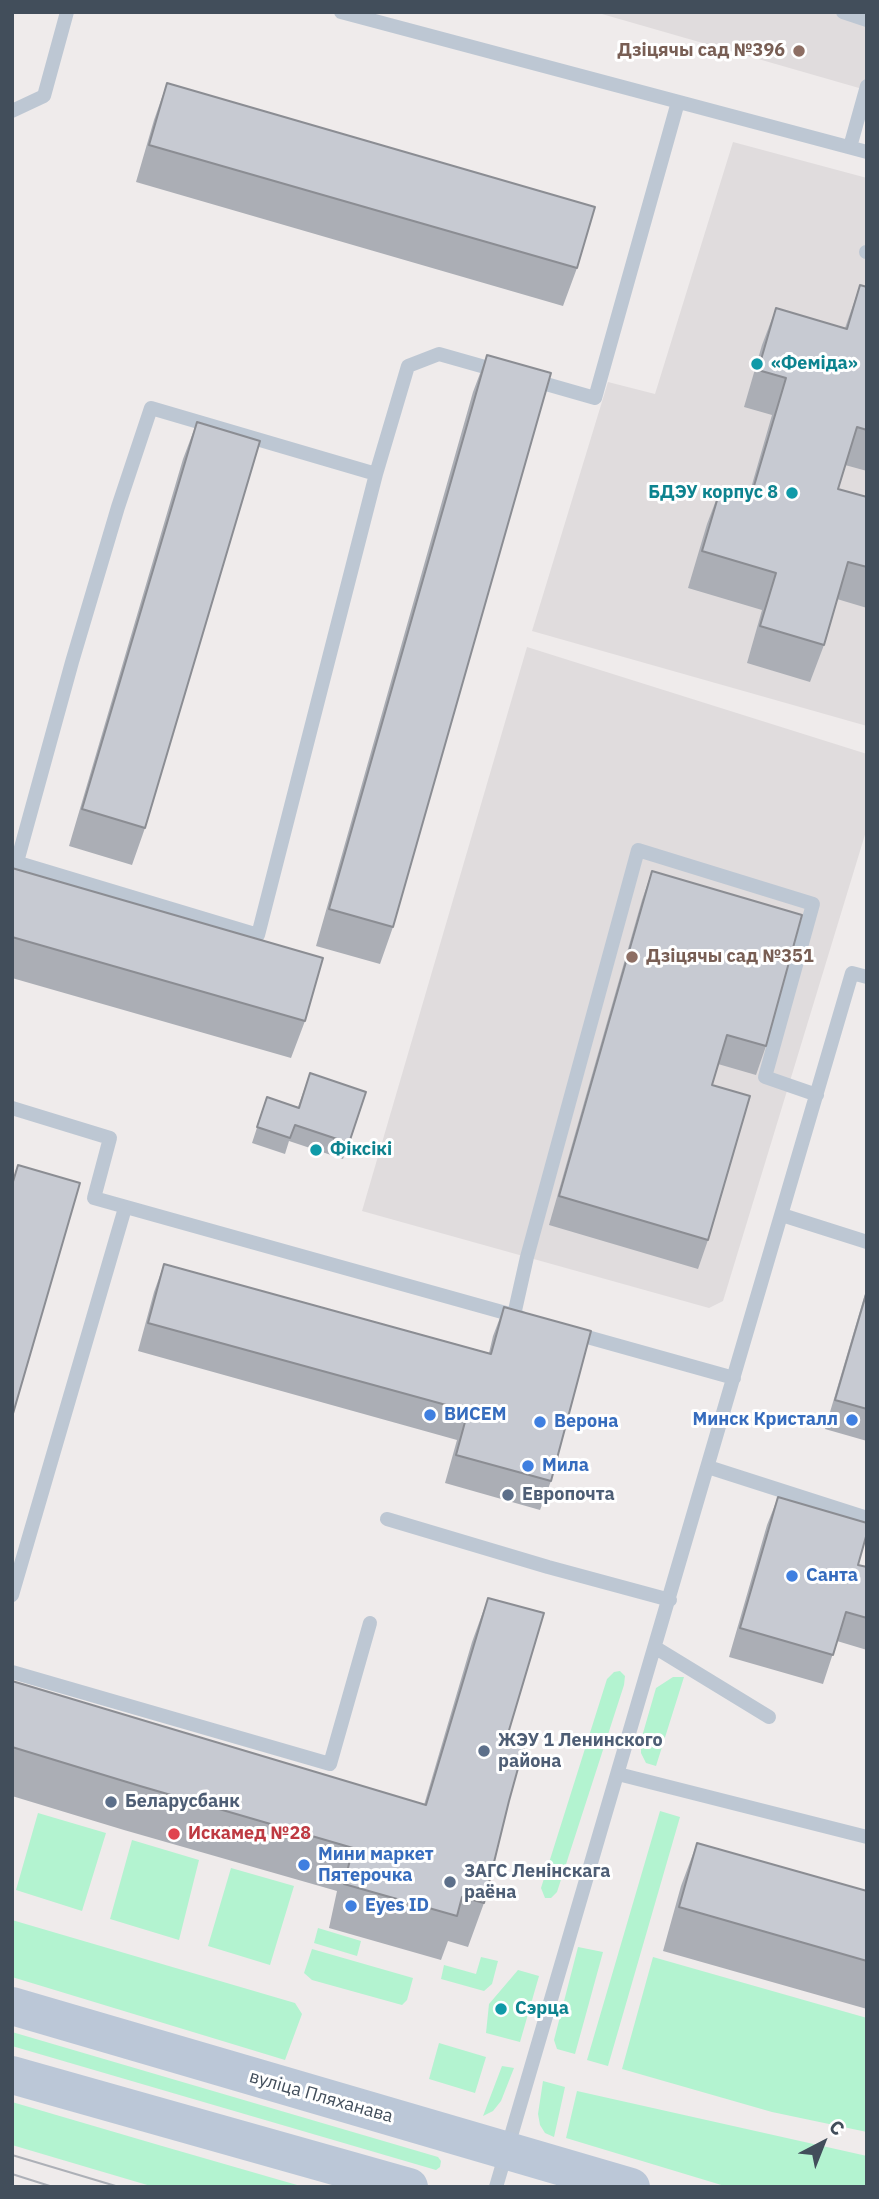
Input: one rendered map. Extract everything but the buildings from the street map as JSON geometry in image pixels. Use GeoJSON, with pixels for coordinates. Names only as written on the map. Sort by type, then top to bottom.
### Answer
{"type":"FeatureCollection","features":[{"type":"Feature","properties":{"kind":"main road","name":"вуліца Пляханава"},"geometry":{"type":"LineString","coordinates":[[12,2006],[501,2169],[631,2187]]}},
{"type":"Feature","properties":{"kind":"main road"},"geometry":{"type":"LineString","coordinates":[[12,2075],[409,2187]]}},
{"type":"Feature","properties":{"kind":"lane"},"geometry":{"type":"LineString","coordinates":[[12,111],[44,96],[67,12]]}},
{"type":"Feature","properties":{"kind":"lane"},"geometry":{"type":"LineString","coordinates":[[341,12],[867,152]]}},
{"type":"Feature","properties":{"kind":"lane"},"geometry":{"type":"LineString","coordinates":[[843,12],[867,20]]}},
{"type":"Feature","properties":{"kind":"lane"},"geometry":{"type":"LineString","coordinates":[[850,147],[867,86]]}},
{"type":"Feature","properties":{"kind":"lane"},"geometry":{"type":"LineString","coordinates":[[376,474],[150,408],[118,507],[15,861],[258,935],[376,474],[408,366],[439,354],[595,398],[678,102]]}},
{"type":"Feature","properties":{"kind":"lane"},"geometry":{"type":"LineString","coordinates":[[514,1315],[527,1257],[638,850],[813,904],[765,1077],[817,1095]]}},
{"type":"Feature","properties":{"kind":"lane"},"geometry":{"type":"LineString","coordinates":[[501,2169],[852,973],[867,977]]}},
{"type":"Feature","properties":{"kind":"lane"},"geometry":{"type":"LineString","coordinates":[[12,1108],[110,1138],[93,1198],[539,1323]]}},
{"type":"Feature","properties":{"kind":"lane"},"geometry":{"type":"LineString","coordinates":[[12,1595],[125,1208]]}},
{"type":"Feature","properties":{"kind":"lane"},"geometry":{"type":"LineString","coordinates":[[782,1215],[867,1242]]}},
{"type":"Feature","properties":{"kind":"lane"},"geometry":{"type":"LineString","coordinates":[[564,1330],[734,1378]]}},
{"type":"Feature","properties":{"kind":"lane"},"geometry":{"type":"LineString","coordinates":[[708,1467],[867,1518]]}},
{"type":"Feature","properties":{"kind":"lane"},"geometry":{"type":"LineString","coordinates":[[387,1519],[670,1600]]}},
{"type":"Feature","properties":{"kind":"lane"},"geometry":{"type":"LineString","coordinates":[[12,1672],[330,1764],[370,1622]]}},
{"type":"Feature","properties":{"kind":"lane"},"geometry":{"type":"LineString","coordinates":[[656,1648],[769,1717]]}},
{"type":"Feature","properties":{"kind":"lane"},"geometry":{"type":"LineString","coordinates":[[618,1774],[867,1837]]}},
{"type":"Feature","properties":{"kind":"shaded area","name":"Дзіцячы сад №396"},"geometry":{"type":"Polygon","coordinates":[[[595,12],[867,12],[867,91],[866,90],[595,12]]]}},
{"type":"Feature","properties":{"kind":"shaded area"},"geometry":{"type":"Polygon","coordinates":[[[733,142],[867,178],[867,726],[532,631],[608,382],[655,394],[733,142]]]}},
{"type":"Feature","properties":{"kind":"shaded area","name":"Дзіцячы сад №351"},"geometry":{"type":"Polygon","coordinates":[[[527,647],[867,754],[867,828],[723,1301],[709,1308],[362,1211],[527,647]]]}},
{"type":"Feature","properties":{"kind":"green space"},"geometry":{"type":"Polygon","coordinates":[[[620,1671],[625,1676],[624,1685],[557,1892],[551,1898],[545,1898],[541,1888],[607,1679],[614,1672],[620,1671]]]}},
{"type":"Feature","properties":{"kind":"green space"},"geometry":{"type":"Polygon","coordinates":[[[673,1677],[684,1677],[656,1766],[646,1763],[641,1753],[641,1740],[656,1688],[673,1677]]]}},
{"type":"Feature","properties":{"kind":"green space"},"geometry":{"type":"Polygon","coordinates":[[[660,1811],[680,1817],[608,2066],[587,2060],[660,1811]]]}},
{"type":"Feature","properties":{"kind":"green space"},"geometry":{"type":"Polygon","coordinates":[[[38,1813],[106,1833],[82,1911],[16,1890],[38,1813]]]}},
{"type":"Feature","properties":{"kind":"green space"},"geometry":{"type":"Polygon","coordinates":[[[132,1840],[199,1860],[179,1940],[110,1919],[132,1840]]]}},
{"type":"Feature","properties":{"kind":"green space"},"geometry":{"type":"Polygon","coordinates":[[[231,1868],[294,1886],[270,1965],[208,1946],[231,1868]]]}},
{"type":"Feature","properties":{"kind":"green space"},"geometry":{"type":"Polygon","coordinates":[[[12,1920],[295,2003],[302,2014],[285,2060],[12,1977],[12,1920]]]}},
{"type":"Feature","properties":{"kind":"green space"},"geometry":{"type":"Polygon","coordinates":[[[318,1928],[361,1941],[357,1956],[314,1943],[318,1928]]]}},
{"type":"Feature","properties":{"kind":"green space"},"geometry":{"type":"Polygon","coordinates":[[[578,1947],[603,1952],[575,2054],[557,2049],[554,2040],[578,1947]]]}},
{"type":"Feature","properties":{"kind":"green space"},"geometry":{"type":"Polygon","coordinates":[[[312,1949],[413,1978],[407,2000],[402,2005],[312,1980],[304,1973],[312,1949]]]}},
{"type":"Feature","properties":{"kind":"green space"},"geometry":{"type":"Polygon","coordinates":[[[481,1957],[498,1961],[492,1984],[484,1991],[441,1979],[444,1965],[476,1974],[481,1957]]]}},
{"type":"Feature","properties":{"kind":"green space"},"geometry":{"type":"Polygon","coordinates":[[[653,1957],[867,2018],[867,2132],[772,2112],[622,2069],[653,1957]]]}},
{"type":"Feature","properties":{"kind":"green space"},"geometry":{"type":"Polygon","coordinates":[[[518,1970],[539,1976],[520,2042],[486,2033],[489,2004],[518,1970]]]}},
{"type":"Feature","properties":{"kind":"green space"},"geometry":{"type":"Polygon","coordinates":[[[12,2032],[438,2157],[441,2161],[440,2167],[436,2170],[12,2046],[12,2032]]]}},
{"type":"Feature","properties":{"kind":"green space"},"geometry":{"type":"Polygon","coordinates":[[[439,2043],[486,2057],[475,2093],[429,2079],[439,2043]]]}},
{"type":"Feature","properties":{"kind":"green space"},"geometry":{"type":"Polygon","coordinates":[[[502,2066],[514,2068],[501,2101],[493,2111],[483,2116],[502,2066]]]}},
{"type":"Feature","properties":{"kind":"green space"},"geometry":{"type":"Polygon","coordinates":[[[543,2081],[565,2087],[554,2137],[545,2133],[540,2125],[538,2114],[543,2081]]]}},
{"type":"Feature","properties":{"kind":"green space"},"geometry":{"type":"Polygon","coordinates":[[[577,2091],[867,2156],[867,2187],[728,2187],[566,2138],[577,2091]]]}},
{"type":"Feature","properties":{"kind":"green space"},"geometry":{"type":"Polygon","coordinates":[[[12,2102],[304,2187],[154,2187],[12,2145],[12,2102]]]}},
{"type":"Feature","properties":{"kind":"tram line"},"geometry":{"type":"LineString","coordinates":[[12,2155],[119,2187]]}},
{"type":"Feature","properties":{"kind":"tram line"},"geometry":{"type":"LineString","coordinates":[[12,2174],[53,2187]]}},
{"type":"Feature","properties":{"kind":"place","name":"Дзіцячы сад №396"},"geometry":{"type":"Point","coordinates":[799,51]}},
{"type":"Feature","properties":{"kind":"place","name":"«Феміда»"},"geometry":{"type":"Point","coordinates":[757,364]}},
{"type":"Feature","properties":{"kind":"place","name":"БДЭУ корпус 8"},"geometry":{"type":"Point","coordinates":[792,493]}},
{"type":"Feature","properties":{"kind":"place","name":"Дзіцячы сад №351"},"geometry":{"type":"Point","coordinates":[632,957]}},
{"type":"Feature","properties":{"kind":"place","name":"Фіксікі"},"geometry":{"type":"Point","coordinates":[316,1150]}},
{"type":"Feature","properties":{"kind":"place","name":"ВИСЕМ"},"geometry":{"type":"Point","coordinates":[430,1415]}},
{"type":"Feature","properties":{"kind":"place","name":"Минск Кристалл"},"geometry":{"type":"Point","coordinates":[852,1420]}},
{"type":"Feature","properties":{"kind":"place","name":"Верона"},"geometry":{"type":"Point","coordinates":[540,1422]}},
{"type":"Feature","properties":{"kind":"place","name":"Мила"},"geometry":{"type":"Point","coordinates":[528,1466]}},
{"type":"Feature","properties":{"kind":"place","name":"Европочта"},"geometry":{"type":"Point","coordinates":[508,1495]}},
{"type":"Feature","properties":{"kind":"place","name":"Санта"},"geometry":{"type":"Point","coordinates":[792,1576]}},
{"type":"Feature","properties":{"kind":"place","name":"ЖЭУ 1 Ленинского района"},"geometry":{"type":"Point","coordinates":[484,1751]}},
{"type":"Feature","properties":{"kind":"place","name":"Беларусбанк"},"geometry":{"type":"Point","coordinates":[111,1802]}},
{"type":"Feature","properties":{"kind":"place","name":"Искамед №28"},"geometry":{"type":"Point","coordinates":[174,1834]}},
{"type":"Feature","properties":{"kind":"place","name":"Мини маркет Пятерочка"},"geometry":{"type":"Point","coordinates":[304,1865]}},
{"type":"Feature","properties":{"kind":"place","name":"ЗАГС Ленінскага раёна"},"geometry":{"type":"Point","coordinates":[450,1882]}},
{"type":"Feature","properties":{"kind":"place","name":"Eyes ID"},"geometry":{"type":"Point","coordinates":[351,1906]}},
{"type":"Feature","properties":{"kind":"place","name":"Сэрца"},"geometry":{"type":"Point","coordinates":[501,2009]}}]}
